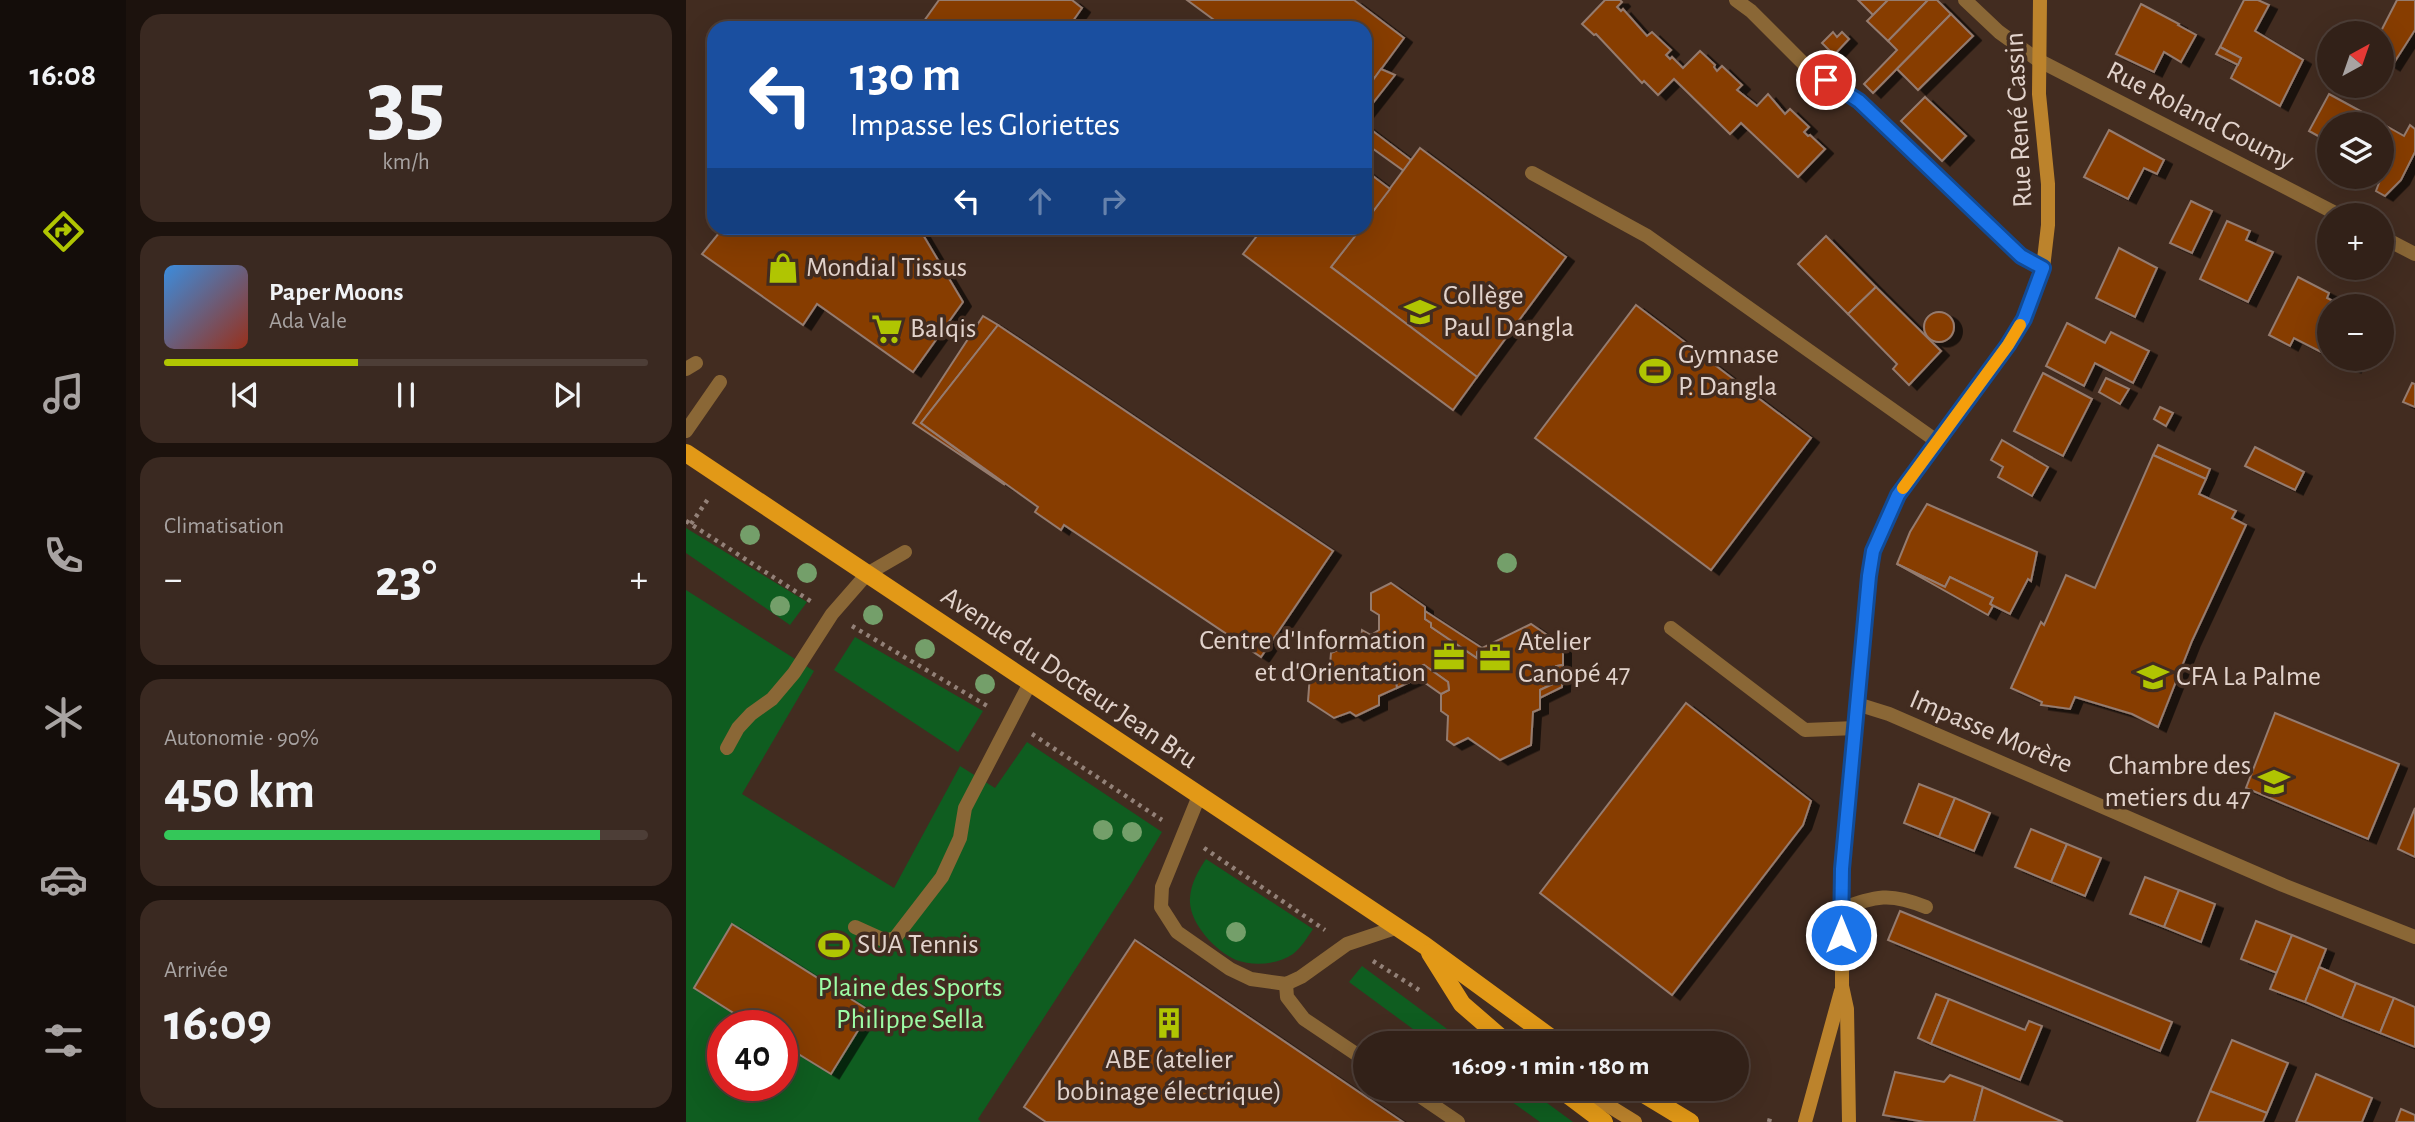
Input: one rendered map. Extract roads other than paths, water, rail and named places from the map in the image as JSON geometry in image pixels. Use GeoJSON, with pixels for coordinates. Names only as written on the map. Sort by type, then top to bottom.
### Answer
{"type":"FeatureCollection","features":[{"type":"Feature","properties":{"kind":"main road","name":"Avenue du Docteur Jean Bru"},"geometry":{"type":"LineString","coordinates":[[686,453],[1424,944],[1542,1031]]}},
{"type":"Feature","properties":{"kind":"main road","name":"Avenue du Docteur Jean Bru"},"geometry":{"type":"LineString","coordinates":[[1424,944],[1462,1004],[1493,1031]]}},
{"type":"Feature","properties":{"kind":"main road"},"geometry":{"type":"LineString","coordinates":[[1576,1101],[1604,1122]]}},
{"type":"Feature","properties":{"kind":"main road"},"geometry":{"type":"LineString","coordinates":[[1655,1101],[1690,1122]]}},
{"type":"Feature","properties":{"kind":"street"},"geometry":{"type":"LineString","coordinates":[[1736,0],[1752,11],[1809,69],[1859,101],[2021,256],[2043,268]]}},
{"type":"Feature","properties":{"kind":"street","name":"Rue Roland Goumy"},"geometry":{"type":"LineString","coordinates":[[1965,0],[1999,32],[2038,60],[2317,204]]}},
{"type":"Feature","properties":{"kind":"street","name":"Rue René Cassin"},"geometry":{"type":"LineString","coordinates":[[1842,986],[1842,869],[1873,551],[1898,495],[2008,345],[2024,319],[2043,268],[2048,225],[2048,184],[2039,94],[2040,0]]}},
{"type":"Feature","properties":{"kind":"street"},"geometry":{"type":"LineString","coordinates":[[1532,173],[1647,236],[1938,442]]}},
{"type":"Feature","properties":{"kind":"street"},"geometry":{"type":"LineString","coordinates":[[2394,243],[2415,254]]}},
{"type":"Feature","properties":{"kind":"street"},"geometry":{"type":"LineString","coordinates":[[686,431],[720,382]]}},
{"type":"Feature","properties":{"kind":"street"},"geometry":{"type":"LineString","coordinates":[[727,748],[738,728],[751,714],[772,699],[794,674],[832,614],[867,574],[905,552]]}},
{"type":"Feature","properties":{"kind":"street"},"geometry":{"type":"LineString","coordinates":[[1671,628],[1805,730],[1856,728]]}},
{"type":"Feature","properties":{"kind":"street"},"geometry":{"type":"LineString","coordinates":[[855,927],[886,942],[900,934],[942,877],[960,838],[965,808],[1031,681]]}},
{"type":"Feature","properties":{"kind":"street","name":"Impasse Morère"},"geometry":{"type":"LineString","coordinates":[[1857,704],[1889,714],[2283,885],[2415,937]]}},
{"type":"Feature","properties":{"kind":"street"},"geometry":{"type":"LineString","coordinates":[[1199,796],[1162,887],[1161,907],[1177,932],[1230,969],[1251,979],[1286,984],[1347,944],[1398,927]]}},
{"type":"Feature","properties":{"kind":"street"},"geometry":{"type":"LineString","coordinates":[[1841,909],[1875,897],[1903,898],[1926,907]]}},
{"type":"Feature","properties":{"kind":"street"},"geometry":{"type":"LineString","coordinates":[[1286,984],[1287,997],[1304,1019],[1353,1052]]}},
{"type":"Feature","properties":{"kind":"street"},"geometry":{"type":"LineString","coordinates":[[1805,1122],[1842,986]]}},
{"type":"Feature","properties":{"kind":"street"},"geometry":{"type":"LineString","coordinates":[[1842,986],[1847,1009],[1849,1122]]}},
{"type":"Feature","properties":{"kind":"street"},"geometry":{"type":"LineString","coordinates":[[1427,1101],[1458,1122]]}},
{"type":"Feature","properties":{"kind":"street"},"geometry":{"type":"LineString","coordinates":[[1601,1101],[1635,1122]]}},
{"type":"Feature","properties":{"kind":"place","name":"Mondial Tissus"},"geometry":{"type":"Point","coordinates":[783,268]}},
{"type":"Feature","properties":{"kind":"place","name":"Collège Paul Dangla"},"geometry":{"type":"Point","coordinates":[1420,312]}},
{"type":"Feature","properties":{"kind":"place","name":"Balqis"},"geometry":{"type":"Point","coordinates":[887,329]}},
{"type":"Feature","properties":{"kind":"place","name":"Gymnase P. Dangla"},"geometry":{"type":"Point","coordinates":[1655,371]}},
{"type":"Feature","properties":{"kind":"place","name":"Centre d'Information et d'Orientation"},"geometry":{"type":"Point","coordinates":[1449,657]}},
{"type":"Feature","properties":{"kind":"place","name":"Atelier Canopé 47"},"geometry":{"type":"Point","coordinates":[1495,658]}},
{"type":"Feature","properties":{"kind":"place","name":"CFA La Palme"},"geometry":{"type":"Point","coordinates":[2153,677]}},
{"type":"Feature","properties":{"kind":"place","name":"Chambre des metiers du 47"},"geometry":{"type":"Point","coordinates":[2274,782]}},
{"type":"Feature","properties":{"kind":"place","name":"SUA Tennis"},"geometry":{"type":"Point","coordinates":[834,945]}},
{"type":"Feature","properties":{"kind":"place","name":"ABE (atelier bobinage électrique)"},"geometry":{"type":"Point","coordinates":[1169,1023]}},
{"type":"Feature","properties":{"kind":"park label","name":"Plaine des Sports Philippe Sella"},"geometry":{"type":"Point","coordinates":[910,1004]}}]}
